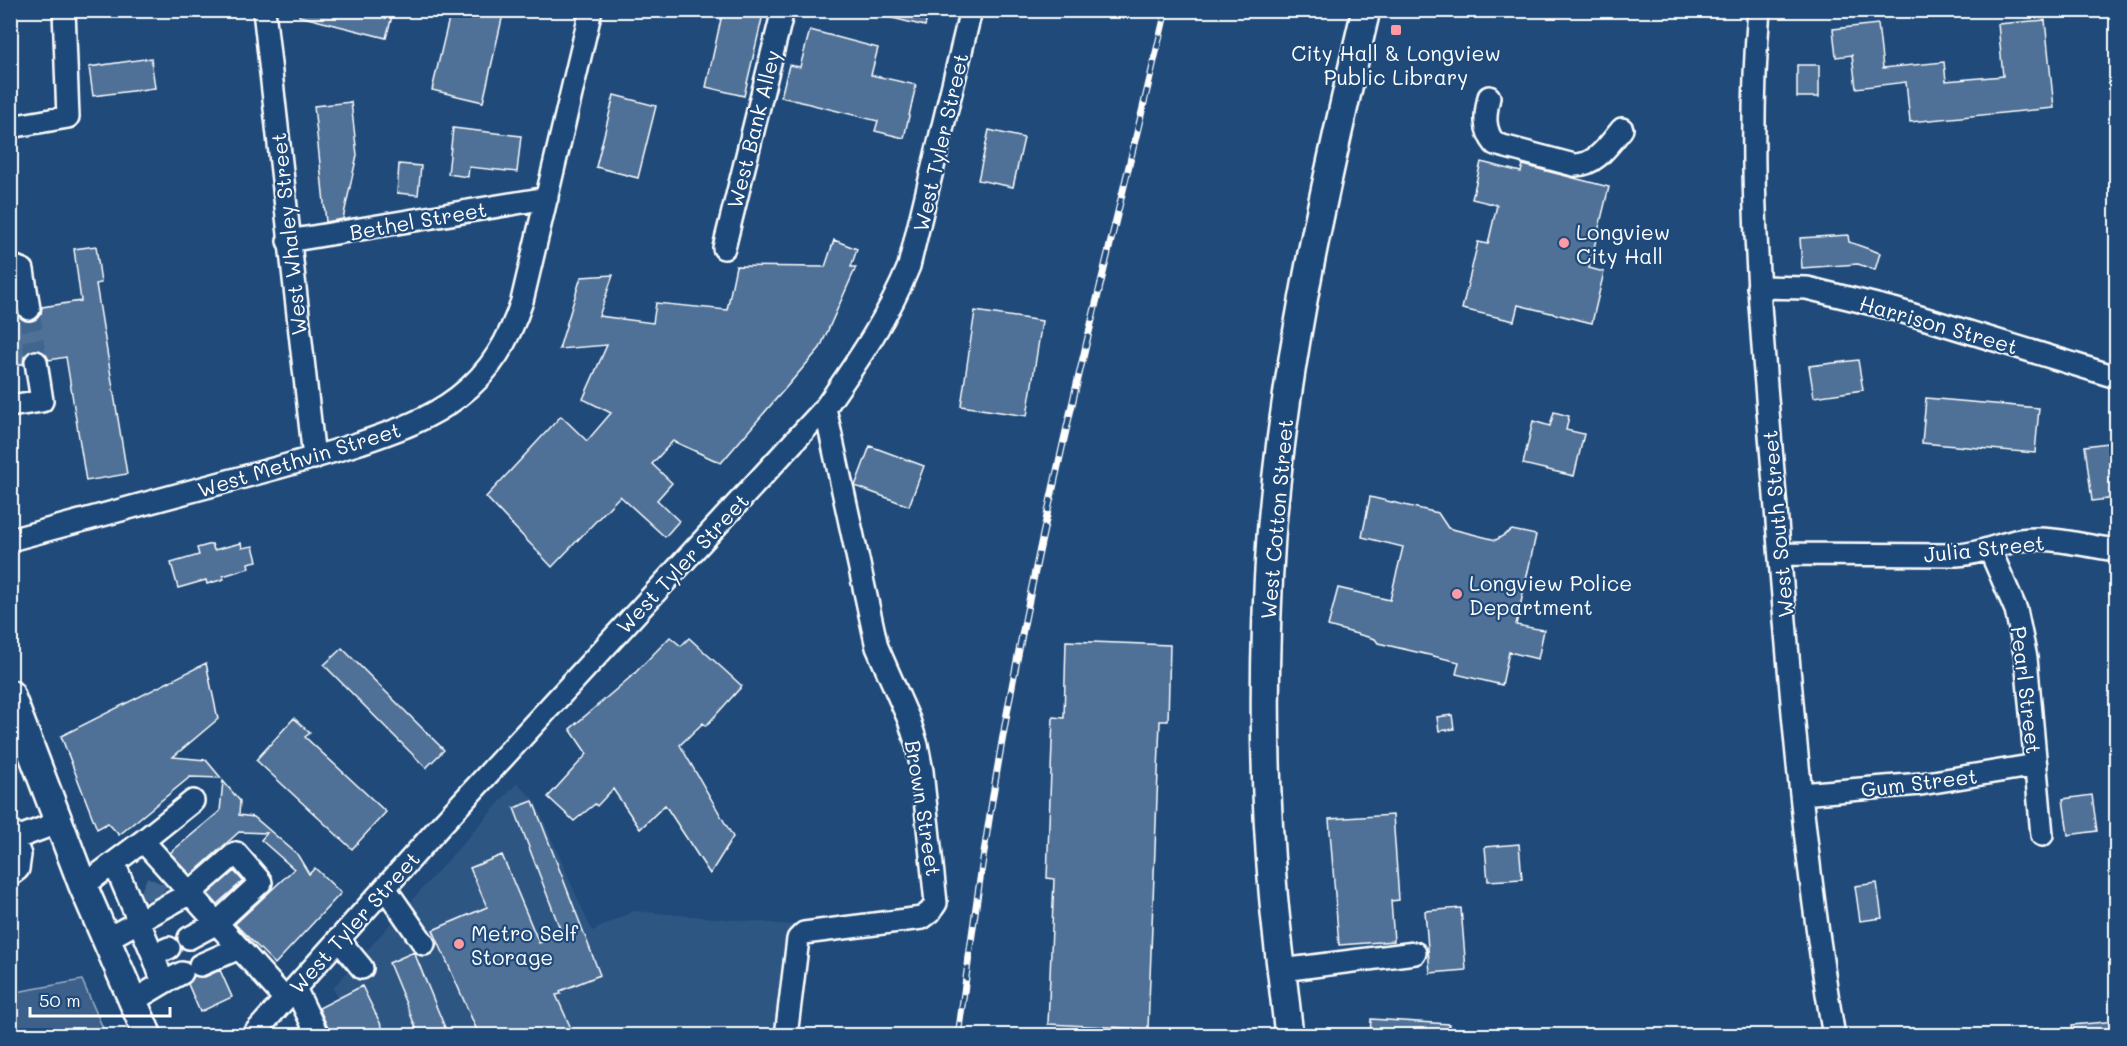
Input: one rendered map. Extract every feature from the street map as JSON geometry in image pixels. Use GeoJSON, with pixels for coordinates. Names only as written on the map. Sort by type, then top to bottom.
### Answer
{"type":"FeatureCollection","features":[{"type":"Feature","properties":{"kind":"main road","name":"West Cotton Street"},"geometry":{"type":"LineString","coordinates":[[1289,1035],[1271,864],[1266,755],[1266,652],[1272,536],[1282,430],[1299,318],[1319,214],[1366,10]]}},
{"type":"Feature","properties":{"kind":"main road"},"geometry":{"type":"LineString","coordinates":[[10,694],[82,886],[148,1035]]}},
{"type":"Feature","properties":{"kind":"street"},"geometry":{"type":"LineString","coordinates":[[10,127],[68,117],[64,10]]}},
{"type":"Feature","properties":{"kind":"street","name":"West Whaley Street"},"geometry":{"type":"LineString","coordinates":[[264,10],[314,458]]}},
{"type":"Feature","properties":{"kind":"street","name":"West Methvin Street"},"geometry":{"type":"LineString","coordinates":[[10,540],[314,458],[418,423],[458,397],[485,372],[498,356],[515,322],[522,301],[591,10]]}},
{"type":"Feature","properties":{"kind":"street","name":"West Bank Alley"},"geometry":{"type":"LineString","coordinates":[[724,248],[783,10]]}},
{"type":"Feature","properties":{"kind":"street","name":"West Tyler Street"},"geometry":{"type":"LineString","coordinates":[[252,1035],[825,408],[882,323],[897,296],[909,266],[970,10]]}},
{"type":"Feature","properties":{"kind":"street","name":"West South Street"},"geometry":{"type":"LineString","coordinates":[[1759,10],[1753,143],[1758,287],[1801,795],[1816,924],[1834,1035]]}},
{"type":"Feature","properties":{"kind":"street"},"geometry":{"type":"LineString","coordinates":[[1489,98],[1485,122],[1495,144],[1574,165],[1586,164],[1596,159],[1622,129]]}},
{"type":"Feature","properties":{"kind":"street","name":"Bethel Street"},"geometry":{"type":"LineString","coordinates":[[288,241],[547,198]]}},
{"type":"Feature","properties":{"kind":"street"},"geometry":{"type":"LineString","coordinates":[[10,265],[23,270],[29,309]]}},
{"type":"Feature","properties":{"kind":"street","name":"Harrison Street"},"geometry":{"type":"LineString","coordinates":[[1758,287],[1807,288],[1897,310],[2116,377]]}},
{"type":"Feature","properties":{"kind":"street"},"geometry":{"type":"LineString","coordinates":[[10,406],[42,401],[36,362]]}},
{"type":"Feature","properties":{"kind":"street","name":"Brown Street"},"geometry":{"type":"LineString","coordinates":[[786,1035],[798,939],[804,933],[922,918],[936,903],[922,771],[917,745],[909,720],[877,647],[825,408]]}},
{"type":"Feature","properties":{"kind":"street","name":"Julia Street"},"geometry":{"type":"LineString","coordinates":[[1780,554],[1966,555],[1990,550],[2010,542],[2030,539],[2116,550]]}},
{"type":"Feature","properties":{"kind":"street","name":"Pearl Street"},"geometry":{"type":"LineString","coordinates":[[1990,550],[2008,588],[2022,635],[2028,673],[2042,835]]}},
{"type":"Feature","properties":{"kind":"street","name":"Gum Street"},"geometry":{"type":"LineString","coordinates":[[1801,795],[1921,784],[2036,765]]}},
{"type":"Feature","properties":{"kind":"street"},"geometry":{"type":"LineString","coordinates":[[82,886],[118,870],[143,842],[193,801]]}},
{"type":"Feature","properties":{"kind":"street"},"geometry":{"type":"LineString","coordinates":[[10,875],[18,868],[20,855],[12,835],[57,823]]}},
{"type":"Feature","properties":{"kind":"street"},"geometry":{"type":"LineString","coordinates":[[143,842],[176,897],[217,923],[239,948],[290,993],[318,1035]]}},
{"type":"Feature","properties":{"kind":"street"},"geometry":{"type":"LineString","coordinates":[[105,940],[140,921],[236,853],[261,882],[217,923],[189,938]]}},
{"type":"Feature","properties":{"kind":"street"},"geometry":{"type":"LineString","coordinates":[[118,870],[143,887]]}},
{"type":"Feature","properties":{"kind":"street"},"geometry":{"type":"LineString","coordinates":[[118,870],[140,921],[161,952],[182,974]]}},
{"type":"Feature","properties":{"kind":"street"},"geometry":{"type":"LineString","coordinates":[[385,888],[424,944]]}},
{"type":"Feature","properties":{"kind":"street"},"geometry":{"type":"LineString","coordinates":[[338,939],[362,968]]}},
{"type":"Feature","properties":{"kind":"street"},"geometry":{"type":"LineString","coordinates":[[133,1001],[182,974],[239,948]]}},
{"type":"Feature","properties":{"kind":"street"},"geometry":{"type":"LineString","coordinates":[[1282,970],[1415,953]]}},
{"type":"Feature","properties":{"kind":"shaded area","name":"Metro Self Storage"},"geometry":{"type":"Polygon","coordinates":[[[517,783],[535,801],[592,931],[634,911],[793,925],[773,1035],[357,1035],[333,988],[517,783]]]}},
{"type":"Feature","properties":{"kind":"shaded area"},"geometry":{"type":"Polygon","coordinates":[[[82,980],[106,1035],[11,1035],[11,993],[82,980]]]}},
{"type":"Feature","properties":{"kind":"building"},"geometry":{"type":"Polygon","coordinates":[[[299,10],[385,10],[393,13],[386,38],[299,16],[299,10]]]}},
{"type":"Feature","properties":{"kind":"building"},"geometry":{"type":"Polygon","coordinates":[[[451,10],[504,10],[483,102],[432,90],[451,10]]]}},
{"type":"Feature","properties":{"kind":"building"},"geometry":{"type":"Polygon","coordinates":[[[723,10],[764,10],[744,96],[706,87],[723,10]]]}},
{"type":"Feature","properties":{"kind":"building"},"geometry":{"type":"Polygon","coordinates":[[[885,10],[929,10],[925,26],[884,16],[885,10]]]}},
{"type":"Feature","properties":{"kind":"building"},"geometry":{"type":"Polygon","coordinates":[[[2045,20],[2054,108],[1910,122],[1906,82],[1856,88],[1852,55],[1836,57],[1833,29],[1878,24],[1883,68],[1944,62],[1946,81],[2003,76],[1998,24],[2045,20]]]}},
{"type":"Feature","properties":{"kind":"building"},"geometry":{"type":"Polygon","coordinates":[[[810,30],[878,48],[871,75],[916,85],[904,138],[875,131],[878,121],[781,97],[789,65],[800,67],[810,30]]]}},
{"type":"Feature","properties":{"kind":"building"},"geometry":{"type":"Polygon","coordinates":[[[151,58],[155,88],[93,96],[89,67],[151,58]]]}},
{"type":"Feature","properties":{"kind":"building"},"geometry":{"type":"Polygon","coordinates":[[[1797,65],[1819,65],[1819,97],[1797,97],[1797,65]]]}},
{"type":"Feature","properties":{"kind":"building"},"geometry":{"type":"Polygon","coordinates":[[[614,95],[656,106],[638,178],[596,167],[614,95]]]}},
{"type":"Feature","properties":{"kind":"building"},"geometry":{"type":"Polygon","coordinates":[[[351,102],[357,155],[343,219],[326,222],[314,106],[351,102]]]}},
{"type":"Feature","properties":{"kind":"building"},"geometry":{"type":"Polygon","coordinates":[[[453,128],[521,136],[517,172],[469,167],[468,177],[448,174],[453,128]]]}},
{"type":"Feature","properties":{"kind":"building"},"geometry":{"type":"Polygon","coordinates":[[[989,130],[1024,138],[1013,187],[978,180],[989,130]]]}},
{"type":"Feature","properties":{"kind":"building","name":"Longview City Hall"},"geometry":{"type":"Polygon","coordinates":[[[1481,162],[1521,172],[1523,165],[1609,187],[1589,268],[1604,272],[1592,323],[1518,305],[1514,321],[1462,309],[1478,242],[1488,244],[1497,205],[1472,199],[1481,162]]]}},
{"type":"Feature","properties":{"kind":"building"},"geometry":{"type":"Polygon","coordinates":[[[399,164],[421,166],[418,195],[397,193],[399,164]]]}},
{"type":"Feature","properties":{"kind":"building"},"geometry":{"type":"Polygon","coordinates":[[[1848,235],[1849,242],[1880,253],[1875,270],[1858,264],[1802,268],[1800,238],[1848,235]]]}},
{"type":"Feature","properties":{"kind":"building"},"geometry":{"type":"Polygon","coordinates":[[[834,240],[857,249],[851,267],[856,267],[820,348],[721,463],[673,441],[652,464],[672,483],[657,500],[679,521],[665,537],[620,496],[552,567],[486,497],[561,416],[587,441],[611,413],[583,399],[607,345],[559,349],[581,277],[613,275],[599,316],[653,323],[656,303],[727,310],[736,266],[825,267],[834,240]]]}},
{"type":"Feature","properties":{"kind":"building"},"geometry":{"type":"Polygon","coordinates":[[[96,246],[101,283],[96,284],[127,474],[86,481],[66,357],[49,360],[41,350],[33,350],[24,357],[23,364],[10,366],[10,312],[16,311],[24,321],[32,321],[41,314],[42,307],[81,301],[74,249],[96,246]]]}},
{"type":"Feature","properties":{"kind":"building"},"geometry":{"type":"Polygon","coordinates":[[[975,311],[1042,321],[1027,416],[961,406],[975,311]]]}},
{"type":"Feature","properties":{"kind":"building"},"geometry":{"type":"Polygon","coordinates":[[[1858,360],[1863,390],[1814,397],[1809,366],[1858,360]]]}},
{"type":"Feature","properties":{"kind":"building"},"geometry":{"type":"Polygon","coordinates":[[[1926,398],[2039,408],[2035,453],[1922,443],[1926,398]]]}},
{"type":"Feature","properties":{"kind":"building"},"geometry":{"type":"Polygon","coordinates":[[[1554,412],[1569,416],[1566,430],[1584,434],[1574,476],[1523,464],[1533,421],[1550,426],[1554,412]]]}},
{"type":"Feature","properties":{"kind":"building"},"geometry":{"type":"Polygon","coordinates":[[[2107,443],[2110,459],[2116,458],[2116,498],[2092,501],[2085,446],[2107,443]]]}},
{"type":"Feature","properties":{"kind":"building"},"geometry":{"type":"Polygon","coordinates":[[[870,446],[924,466],[909,506],[855,486],[870,446]]]}},
{"type":"Feature","properties":{"kind":"building","name":"Longview Police Department"},"geometry":{"type":"Polygon","coordinates":[[[1370,497],[1438,513],[1448,528],[1496,540],[1512,530],[1536,535],[1516,625],[1544,630],[1538,659],[1509,652],[1502,685],[1456,674],[1459,662],[1378,643],[1375,639],[1328,626],[1338,588],[1390,600],[1403,547],[1362,537],[1370,497]]]}},
{"type":"Feature","properties":{"kind":"building"},"geometry":{"type":"Polygon","coordinates":[[[241,543],[242,548],[253,546],[257,561],[248,563],[249,568],[207,584],[206,580],[178,588],[171,563],[199,555],[197,548],[212,544],[214,550],[241,543]]]}},
{"type":"Feature","properties":{"kind":"building"},"geometry":{"type":"Polygon","coordinates":[[[670,637],[681,646],[689,638],[742,686],[706,726],[703,723],[680,745],[733,837],[710,874],[665,805],[640,829],[613,789],[597,806],[595,804],[574,821],[548,797],[587,754],[570,729],[634,674],[670,637]]]}},
{"type":"Feature","properties":{"kind":"building"},"geometry":{"type":"Polygon","coordinates":[[[1066,641],[1170,645],[1168,721],[1160,721],[1148,1029],[1048,1024],[1054,879],[1047,878],[1053,717],[1064,718],[1066,641]]]}},
{"type":"Feature","properties":{"kind":"building"},"geometry":{"type":"Polygon","coordinates":[[[342,648],[444,750],[426,768],[324,665],[342,648]]]}},
{"type":"Feature","properties":{"kind":"building"},"geometry":{"type":"Polygon","coordinates":[[[206,663],[218,719],[173,757],[206,760],[221,778],[190,777],[119,835],[108,823],[97,829],[61,736],[206,663]]]}},
{"type":"Feature","properties":{"kind":"building"},"geometry":{"type":"Polygon","coordinates":[[[1452,715],[1454,729],[1439,731],[1437,717],[1452,715]]]}},
{"type":"Feature","properties":{"kind":"building"},"geometry":{"type":"Polygon","coordinates":[[[294,718],[310,733],[305,737],[386,812],[352,849],[256,760],[294,718]]]}},
{"type":"Feature","properties":{"kind":"building"},"geometry":{"type":"Polygon","coordinates":[[[223,781],[240,801],[239,815],[254,817],[297,854],[309,874],[315,868],[341,893],[275,964],[235,924],[294,869],[261,840],[267,833],[239,832],[191,875],[170,853],[220,811],[223,781]]]}},
{"type":"Feature","properties":{"kind":"building"},"geometry":{"type":"Polygon","coordinates":[[[2092,795],[2097,831],[2068,835],[2063,799],[2092,795]]]}},
{"type":"Feature","properties":{"kind":"building"},"geometry":{"type":"Polygon","coordinates":[[[533,801],[600,975],[560,991],[561,994],[556,995],[574,1035],[479,1035],[433,930],[487,907],[470,868],[502,855],[539,943],[562,934],[514,808],[533,801]]]}},
{"type":"Feature","properties":{"kind":"building"},"geometry":{"type":"Polygon","coordinates":[[[1393,815],[1399,900],[1391,901],[1394,941],[1339,945],[1329,819],[1393,815]]]}},
{"type":"Feature","properties":{"kind":"building"},"geometry":{"type":"Polygon","coordinates":[[[1519,844],[1522,879],[1488,881],[1485,847],[1519,844]]]}},
{"type":"Feature","properties":{"kind":"building"},"geometry":{"type":"Polygon","coordinates":[[[234,871],[243,881],[217,904],[208,894],[234,871]]]}},
{"type":"Feature","properties":{"kind":"building"},"geometry":{"type":"Polygon","coordinates":[[[1877,883],[1882,918],[1860,921],[1855,886],[1877,883]]]}},
{"type":"Feature","properties":{"kind":"building"},"geometry":{"type":"Polygon","coordinates":[[[1461,908],[1466,970],[1430,973],[1425,911],[1461,908]]]}},
{"type":"Feature","properties":{"kind":"building"},"geometry":{"type":"Polygon","coordinates":[[[414,952],[448,1035],[419,1035],[389,963],[414,952]]]}},
{"type":"Feature","properties":{"kind":"building"},"geometry":{"type":"Polygon","coordinates":[[[220,970],[232,997],[200,1012],[188,984],[194,976],[205,977],[220,970]]]}},
{"type":"Feature","properties":{"kind":"building"},"geometry":{"type":"Polygon","coordinates":[[[362,986],[386,1035],[331,1035],[319,1008],[362,986]]]}},
{"type":"Feature","properties":{"kind":"building"},"geometry":{"type":"Polygon","coordinates":[[[1371,1019],[1449,1024],[1449,1035],[1370,1035],[1371,1019]]]}},
{"type":"Feature","properties":{"kind":"building"},"geometry":{"type":"Polygon","coordinates":[[[2116,1021],[2116,1035],[2073,1035],[2072,1025],[2116,1021]]]}},
{"type":"Feature","properties":{"kind":"tunnel"},"geometry":{"type":"LineString","coordinates":[[29,309],[36,362]]}},
{"type":"Feature","properties":{"kind":"tunnel"},"geometry":{"type":"LineString","coordinates":[[143,887],[164,896]]}},
{"type":"Feature","properties":{"kind":"railway"},"geometry":{"type":"LineString","coordinates":[[958,1036],[994,790],[1025,620],[1083,358],[1166,10]]}},
{"type":"Feature","properties":{"kind":"place","name":"City Hall & Longview Public Library"},"geometry":{"type":"Point","coordinates":[1396,30]}},
{"type":"Feature","properties":{"kind":"place","name":"Longview City Hall"},"geometry":{"type":"Point","coordinates":[1564,243]}},
{"type":"Feature","properties":{"kind":"place","name":"Longview Police Department"},"geometry":{"type":"Point","coordinates":[1457,594]}},
{"type":"Feature","properties":{"kind":"place","name":"Metro Self Storage"},"geometry":{"type":"Point","coordinates":[459,944]}}]}
